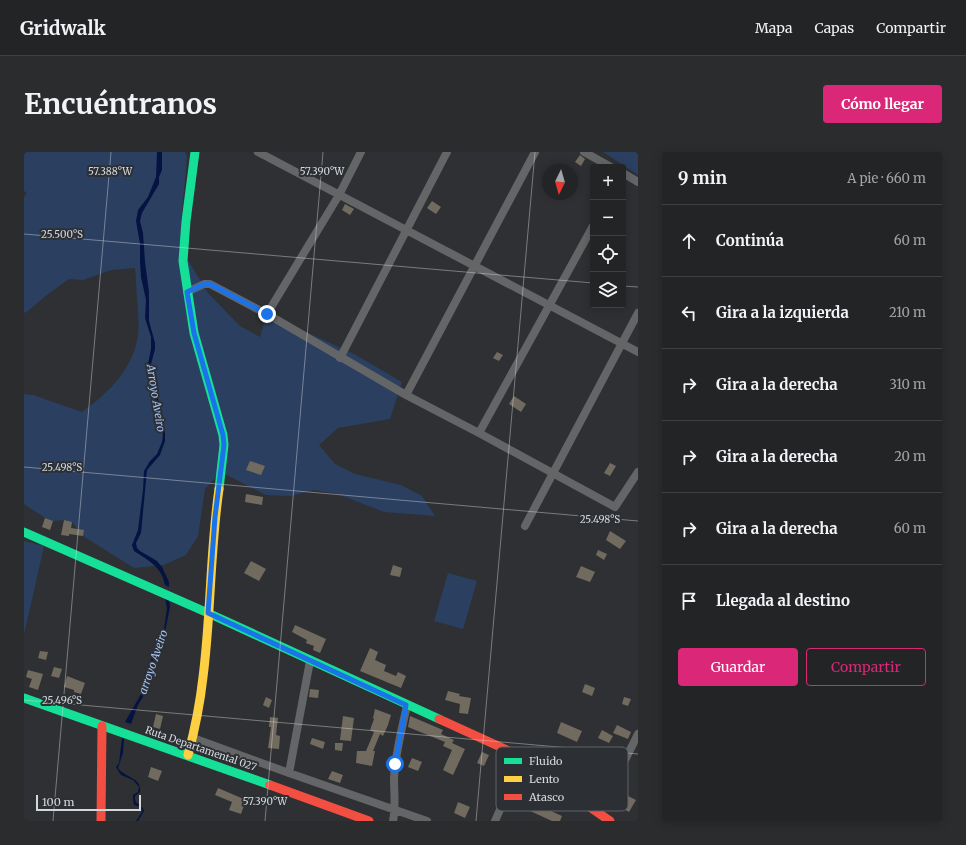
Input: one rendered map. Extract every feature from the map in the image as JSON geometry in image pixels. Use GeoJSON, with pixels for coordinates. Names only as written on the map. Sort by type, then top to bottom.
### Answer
{"type":"FeatureCollection","features":[{"type":"Feature","properties":{"kind":"street"},"geometry":{"type":"LineString","coordinates":[[188,755],[193,738],[204,676],[215,517],[224,445],[223,435],[194,333],[183,261],[194,152]]}},
{"type":"Feature","properties":{"kind":"street"},"geometry":{"type":"LineString","coordinates":[[258,152],[638,352]]}},
{"type":"Feature","properties":{"kind":"street"},"geometry":{"type":"LineString","coordinates":[[267,314],[339,195],[361,152]]}},
{"type":"Feature","properties":{"kind":"street"},"geometry":{"type":"LineString","coordinates":[[340,358],[446,152]]}},
{"type":"Feature","properties":{"kind":"street"},"geometry":{"type":"LineString","coordinates":[[406,395],[535,152]]}},
{"type":"Feature","properties":{"kind":"street"},"geometry":{"type":"LineString","coordinates":[[584,152],[606,164]]}},
{"type":"Feature","properties":{"kind":"street"},"geometry":{"type":"LineString","coordinates":[[626,176],[638,182]]}},
{"type":"Feature","properties":{"kind":"street"},"geometry":{"type":"LineString","coordinates":[[479,433],[590,231]]}},
{"type":"Feature","properties":{"kind":"street"},"geometry":{"type":"LineString","coordinates":[[187,292],[204,284],[210,284],[267,314],[340,358],[406,395],[615,507],[638,472]]}},
{"type":"Feature","properties":{"kind":"street"},"geometry":{"type":"LineString","coordinates":[[525,526],[638,313]]}},
{"type":"Feature","properties":{"kind":"street"},"geometry":{"type":"LineString","coordinates":[[24,532],[208,613],[500,747]]}},
{"type":"Feature","properties":{"kind":"street"},"geometry":{"type":"LineString","coordinates":[[289,773],[310,660]]}},
{"type":"Feature","properties":{"kind":"street","name":"Ruta Departamental 027"},"geometry":{"type":"LineString","coordinates":[[24,698],[188,755],[369,821]]}},
{"type":"Feature","properties":{"kind":"street"},"geometry":{"type":"LineString","coordinates":[[393,821],[395,809],[395,764],[406,705]]}},
{"type":"Feature","properties":{"kind":"street"},"geometry":{"type":"LineString","coordinates":[[101,821],[102,726]]}},
{"type":"Feature","properties":{"kind":"street"},"geometry":{"type":"LineString","coordinates":[[628,754],[638,734]]}},
{"type":"Feature","properties":{"kind":"street"},"geometry":{"type":"LineString","coordinates":[[193,738],[427,821]]}},
{"type":"Feature","properties":{"kind":"street"},"geometry":{"type":"LineString","coordinates":[[495,821],[499,811]]}},
{"type":"Feature","properties":{"kind":"street"},"geometry":{"type":"LineString","coordinates":[[599,812],[610,821]]}},
{"type":"Feature","properties":{"kind":"shaded area"},"geometry":{"type":"Polygon","coordinates":[[[24,152],[185,152],[187,157],[181,223],[186,257],[208,293],[240,326],[260,337],[267,314],[356,355],[402,382],[390,419],[338,428],[319,445],[335,464],[355,474],[401,485],[422,496],[435,516],[384,512],[338,494],[314,490],[291,496],[266,495],[221,472],[205,489],[198,536],[186,555],[164,565],[134,568],[83,536],[72,522],[64,520],[53,521],[45,518],[24,504],[24,394],[33,395],[82,412],[109,390],[129,363],[137,341],[139,325],[135,268],[111,270],[83,280],[69,279],[24,313],[24,197],[27,193],[24,191],[24,152]]]}},
{"type":"Feature","properties":{"kind":"shaded area"},"geometry":{"type":"Polygon","coordinates":[[[603,152],[638,152],[638,175],[626,167],[626,164],[621,164],[603,152]]]}},
{"type":"Feature","properties":{"kind":"shaded area"},"geometry":{"type":"Polygon","coordinates":[[[24,541],[44,546],[24,635],[24,541]]]}},
{"type":"Feature","properties":{"kind":"shaded area"},"geometry":{"type":"Polygon","coordinates":[[[448,573],[477,581],[463,629],[434,621],[448,573]]]}},
{"type":"Feature","properties":{"kind":"water","name":"Arroyo Aveiro"},"geometry":{"type":"Polygon","coordinates":[[[157,152],[162,152],[162,170],[159,177],[159,184],[142,213],[140,221],[143,233],[149,292],[149,321],[155,343],[151,364],[152,374],[159,403],[159,416],[165,431],[165,441],[160,455],[147,470],[141,533],[136,543],[137,548],[140,551],[157,561],[162,567],[169,582],[169,587],[165,585],[158,569],[134,551],[132,545],[138,530],[144,471],[150,461],[157,454],[163,435],[157,422],[153,391],[149,382],[147,369],[151,349],[151,337],[145,318],[146,300],[141,277],[140,244],[136,221],[138,210],[148,197],[156,177],[157,152]]]}},
{"type":"Feature","properties":{"kind":"water","name":"arroyo Aveiro"},"geometry":{"type":"Polygon","coordinates":[[[165,598],[169,599],[170,607],[164,637],[150,671],[147,690],[138,705],[131,724],[125,722],[145,687],[150,662],[164,629],[167,608],[165,598]]]}},
{"type":"Feature","properties":{"kind":"water"},"geometry":{"type":"Polygon","coordinates":[[[122,738],[124,739],[123,753],[118,768],[136,780],[140,787],[140,792],[135,796],[135,799],[143,808],[144,811],[138,821],[136,821],[142,812],[141,807],[134,805],[133,795],[138,792],[139,787],[133,780],[121,775],[116,767],[119,763],[122,738]]]}},
{"type":"Feature","properties":{"kind":"building"},"geometry":{"type":"Polygon","coordinates":[[[580,155],[585,159],[581,166],[575,162],[580,155]]]}},
{"type":"Feature","properties":{"kind":"building"},"geometry":{"type":"Polygon","coordinates":[[[432,201],[441,207],[436,214],[427,208],[432,201]]]}},
{"type":"Feature","properties":{"kind":"building"},"geometry":{"type":"Polygon","coordinates":[[[345,204],[354,209],[350,215],[342,210],[345,204]]]}},
{"type":"Feature","properties":{"kind":"building"},"geometry":{"type":"Polygon","coordinates":[[[497,352],[503,355],[499,361],[493,358],[497,352]]]}},
{"type":"Feature","properties":{"kind":"building"},"geometry":{"type":"Polygon","coordinates":[[[514,396],[526,404],[521,412],[509,404],[514,396]]]}},
{"type":"Feature","properties":{"kind":"building"},"geometry":{"type":"Polygon","coordinates":[[[250,461],[265,466],[261,475],[246,470],[250,461]]]}},
{"type":"Feature","properties":{"kind":"building"},"geometry":{"type":"Polygon","coordinates":[[[610,463],[616,466],[610,476],[604,473],[610,463]]]}},
{"type":"Feature","properties":{"kind":"building"},"geometry":{"type":"Polygon","coordinates":[[[246,494],[263,497],[262,505],[245,502],[246,494]]]}},
{"type":"Feature","properties":{"kind":"building"},"geometry":{"type":"Polygon","coordinates":[[[45,518],[53,521],[50,530],[42,527],[45,518]]]}},
{"type":"Feature","properties":{"kind":"building"},"geometry":{"type":"Polygon","coordinates":[[[64,520],[72,522],[71,528],[84,530],[83,536],[69,534],[69,536],[61,535],[64,520]]]}},
{"type":"Feature","properties":{"kind":"building"},"geometry":{"type":"Polygon","coordinates":[[[610,531],[626,541],[620,549],[606,540],[610,531]]]}},
{"type":"Feature","properties":{"kind":"building"},"geometry":{"type":"Polygon","coordinates":[[[598,550],[607,554],[604,560],[596,555],[598,550]]]}},
{"type":"Feature","properties":{"kind":"building"},"geometry":{"type":"Polygon","coordinates":[[[251,561],[266,569],[259,581],[244,573],[251,561]]]}},
{"type":"Feature","properties":{"kind":"building"},"geometry":{"type":"Polygon","coordinates":[[[393,565],[402,568],[400,577],[390,575],[393,565]]]}},
{"type":"Feature","properties":{"kind":"building"},"geometry":{"type":"Polygon","coordinates":[[[581,566],[595,572],[590,582],[576,577],[581,566]]]}},
{"type":"Feature","properties":{"kind":"building"},"geometry":{"type":"Polygon","coordinates":[[[295,625],[326,639],[320,653],[313,650],[314,646],[306,643],[307,640],[292,632],[295,625]]]}},
{"type":"Feature","properties":{"kind":"building"},"geometry":{"type":"Polygon","coordinates":[[[370,648],[378,652],[375,660],[386,665],[384,671],[396,676],[398,672],[406,676],[401,688],[360,671],[370,648]]]}},
{"type":"Feature","properties":{"kind":"building"},"geometry":{"type":"Polygon","coordinates":[[[40,651],[48,652],[46,660],[38,658],[40,651]]]}},
{"type":"Feature","properties":{"kind":"building"},"geometry":{"type":"Polygon","coordinates":[[[54,667],[62,669],[59,678],[51,676],[54,667]]]}},
{"type":"Feature","properties":{"kind":"building"},"geometry":{"type":"Polygon","coordinates":[[[28,670],[43,674],[38,690],[29,687],[32,679],[26,677],[28,670]]]}},
{"type":"Feature","properties":{"kind":"building"},"geometry":{"type":"Polygon","coordinates":[[[67,676],[85,683],[81,694],[64,687],[67,676]]]}},
{"type":"Feature","properties":{"kind":"building"},"geometry":{"type":"Polygon","coordinates":[[[585,684],[595,688],[592,696],[582,692],[585,684]]]}},
{"type":"Feature","properties":{"kind":"building"},"geometry":{"type":"Polygon","coordinates":[[[310,689],[319,690],[318,698],[309,697],[310,689]]]}},
{"type":"Feature","properties":{"kind":"building"},"geometry":{"type":"Polygon","coordinates":[[[448,691],[460,694],[459,696],[471,698],[468,714],[459,713],[460,704],[445,700],[448,691]]]}},
{"type":"Feature","properties":{"kind":"building"},"geometry":{"type":"Polygon","coordinates":[[[266,697],[272,700],[269,708],[263,705],[266,697]]]}},
{"type":"Feature","properties":{"kind":"building"},"geometry":{"type":"Polygon","coordinates":[[[624,697],[631,699],[628,706],[622,704],[624,697]]]}},
{"type":"Feature","properties":{"kind":"building"},"geometry":{"type":"Polygon","coordinates":[[[375,709],[391,715],[388,725],[383,736],[380,734],[373,751],[375,751],[372,766],[356,763],[357,751],[366,751],[374,732],[370,730],[374,719],[375,709]]]}},
{"type":"Feature","properties":{"kind":"building"},"geometry":{"type":"Polygon","coordinates":[[[156,714],[163,716],[160,729],[153,727],[156,714]]]}},
{"type":"Feature","properties":{"kind":"building"},"geometry":{"type":"Polygon","coordinates":[[[343,716],[354,718],[351,741],[340,740],[343,716]]]}},
{"type":"Feature","properties":{"kind":"building"},"geometry":{"type":"Polygon","coordinates":[[[410,716],[443,730],[441,734],[454,740],[452,743],[465,749],[453,775],[443,770],[452,750],[443,746],[445,742],[408,727],[410,716]]]}},
{"type":"Feature","properties":{"kind":"building"},"geometry":{"type":"Polygon","coordinates":[[[270,717],[278,718],[276,735],[280,736],[279,749],[268,748],[271,727],[269,727],[270,717]]]}},
{"type":"Feature","properties":{"kind":"building"},"geometry":{"type":"Polygon","coordinates":[[[561,722],[582,731],[577,742],[557,733],[561,722]]]}},
{"type":"Feature","properties":{"kind":"building"},"geometry":{"type":"Polygon","coordinates":[[[617,725],[631,732],[628,739],[613,733],[617,725]]]}},
{"type":"Feature","properties":{"kind":"building"},"geometry":{"type":"Polygon","coordinates":[[[602,730],[613,736],[609,743],[598,738],[602,730]]]}},
{"type":"Feature","properties":{"kind":"building"},"geometry":{"type":"Polygon","coordinates":[[[312,738],[325,742],[323,749],[310,744],[312,738]]]}},
{"type":"Feature","properties":{"kind":"building"},"geometry":{"type":"Polygon","coordinates":[[[335,743],[343,743],[342,751],[335,750],[335,743]]]}},
{"type":"Feature","properties":{"kind":"building"},"geometry":{"type":"Polygon","coordinates":[[[482,752],[489,755],[484,766],[477,763],[482,752]]]}},
{"type":"Feature","properties":{"kind":"building"},"geometry":{"type":"Polygon","coordinates":[[[412,758],[422,762],[418,771],[408,767],[412,758]]]}},
{"type":"Feature","properties":{"kind":"building"},"geometry":{"type":"Polygon","coordinates":[[[151,767],[162,771],[158,781],[148,777],[151,767]]]}},
{"type":"Feature","properties":{"kind":"building"},"geometry":{"type":"Polygon","coordinates":[[[332,771],[343,775],[340,783],[328,779],[332,771]]]}},
{"type":"Feature","properties":{"kind":"building"},"geometry":{"type":"Polygon","coordinates":[[[218,788],[246,800],[241,814],[229,810],[232,802],[215,795],[218,788]]]}},
{"type":"Feature","properties":{"kind":"building"},"geometry":{"type":"Polygon","coordinates":[[[628,796],[636,800],[629,812],[627,811],[628,796]]]}},
{"type":"Feature","properties":{"kind":"building"},"geometry":{"type":"Polygon","coordinates":[[[458,802],[470,807],[465,818],[454,813],[458,802]]]}},
{"type":"Feature","properties":{"kind":"building"},"geometry":{"type":"Polygon","coordinates":[[[530,811],[551,811],[562,816],[560,821],[552,821],[530,811]]]}},
{"type":"Feature","properties":{"kind":"traffic: fast"},"geometry":{"type":"LineString","coordinates":[[195,152],[186,221],[183,261],[194,333],[223,435],[224,445],[219,489]]}},
{"type":"Feature","properties":{"kind":"traffic: fast"},"geometry":{"type":"LineString","coordinates":[[24,532],[208,613],[439,719]]}},
{"type":"Feature","properties":{"kind":"traffic: fast"},"geometry":{"type":"LineString","coordinates":[[24,698],[270,785]]}},
{"type":"Feature","properties":{"kind":"traffic: slow"},"geometry":{"type":"LineString","coordinates":[[188,755],[197,716],[206,654],[214,536],[219,489]]}},
{"type":"Feature","properties":{"kind":"traffic: jam"},"geometry":{"type":"LineString","coordinates":[[439,719],[500,747]]}},
{"type":"Feature","properties":{"kind":"traffic: jam"},"geometry":{"type":"LineString","coordinates":[[101,821],[102,726]]}},
{"type":"Feature","properties":{"kind":"traffic: jam"},"geometry":{"type":"LineString","coordinates":[[270,785],[369,821]]}},
{"type":"Feature","properties":{"kind":"traffic: jam"},"geometry":{"type":"LineString","coordinates":[[596,811],[610,821]]}},
{"type":"Feature","properties":{"kind":"route"},"geometry":{"type":"LineString","coordinates":[[267,314],[210,284],[204,284],[187,292],[194,333],[206,380],[223,435],[224,445],[224,456],[215,517],[208,613],[406,705],[395,764]]}}]}
